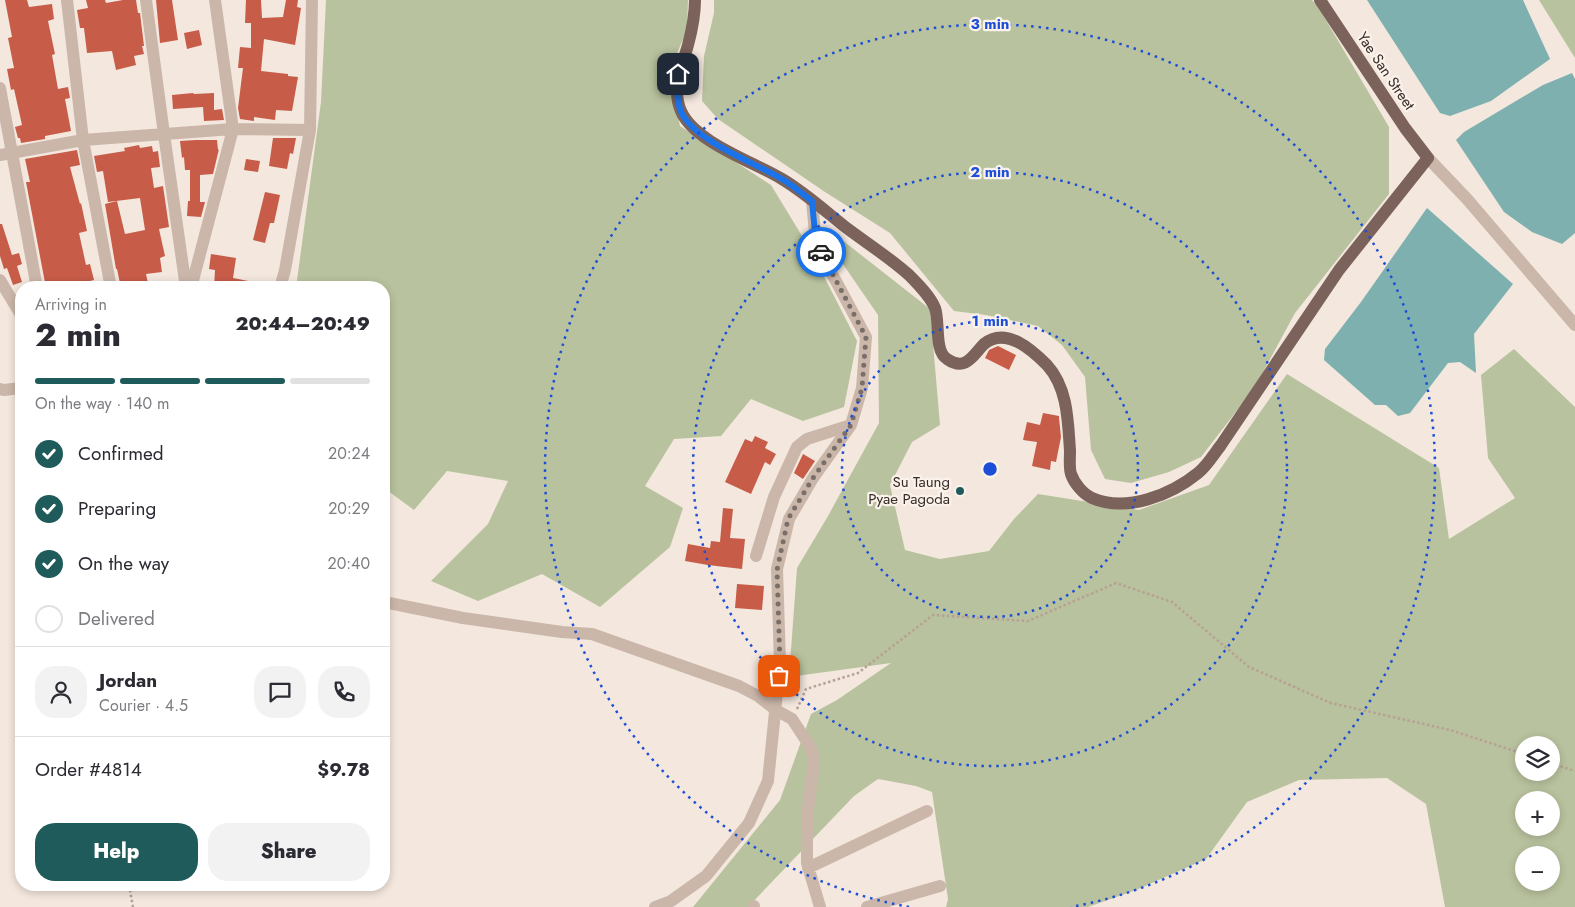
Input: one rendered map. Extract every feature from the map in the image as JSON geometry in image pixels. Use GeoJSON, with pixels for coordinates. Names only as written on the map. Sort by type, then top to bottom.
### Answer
{"type":"FeatureCollection","features":[{"type":"Feature","properties":{"kind":"main road"},"geometry":{"type":"LineString","coordinates":[[695,0],[695,13],[688,44],[678,74],[676,94],[682,112],[693,128],[714,143],[783,179],[910,276],[930,299],[935,308],[941,350],[945,358],[954,363],[964,363],[973,358],[986,343],[998,338],[1011,339],[1024,344],[1049,367],[1060,387],[1068,412],[1071,473],[1078,486],[1090,497],[1110,503],[1154,498],[1178,487],[1200,472],[1221,445],[1340,270],[1428,158]]}},
{"type":"Feature","properties":{"kind":"main road","name":"Yae San Street"},"geometry":{"type":"LineString","coordinates":[[1320,0],[1405,128],[1428,158]]}},
{"type":"Feature","properties":{"kind":"street"},"geometry":{"type":"LineString","coordinates":[[67,0],[83,140],[109,281]]}},
{"type":"Feature","properties":{"kind":"street"},"geometry":{"type":"LineString","coordinates":[[146,0],[185,281]]}},
{"type":"Feature","properties":{"kind":"street"},"geometry":{"type":"LineString","coordinates":[[193,281],[233,129],[215,0]]}},
{"type":"Feature","properties":{"kind":"street"},"geometry":{"type":"LineString","coordinates":[[282,281],[310,130],[312,0]]}},
{"type":"Feature","properties":{"kind":"street"},"geometry":{"type":"LineString","coordinates":[[0,88],[6,154],[35,281]]}},
{"type":"Feature","properties":{"kind":"street"},"geometry":{"type":"LineString","coordinates":[[6,154],[83,140],[233,129],[310,130]]}},
{"type":"Feature","properties":{"kind":"street"},"geometry":{"type":"LineString","coordinates":[[1428,158],[1467,199],[1575,325]]}},
{"type":"Feature","properties":{"kind":"street"},"geometry":{"type":"LineString","coordinates":[[655,907],[671,901],[706,876],[749,823],[768,781],[780,664],[777,570],[788,519],[813,478],[851,425],[862,388],[866,337],[816,244],[812,201]]}},
{"type":"Feature","properties":{"kind":"street"},"geometry":{"type":"LineString","coordinates":[[0,280],[15,305]]}},
{"type":"Feature","properties":{"kind":"street"},"geometry":{"type":"LineString","coordinates":[[0,389],[15,389]]}},
{"type":"Feature","properties":{"kind":"street"},"geometry":{"type":"LineString","coordinates":[[756,556],[774,498],[797,448],[807,439],[851,425]]}},
{"type":"Feature","properties":{"kind":"street"},"geometry":{"type":"LineString","coordinates":[[390,603],[463,618],[562,632],[592,634],[739,686],[758,696],[776,710],[792,719],[811,748],[814,761],[807,817],[807,863],[820,907]]}},
{"type":"Feature","properties":{"kind":"street"},"geometry":{"type":"LineString","coordinates":[[808,868],[927,812]]}},
{"type":"Feature","properties":{"kind":"street"},"geometry":{"type":"LineString","coordinates":[[867,907],[940,886]]}},
{"type":"Feature","properties":{"kind":"path"},"geometry":{"type":"LineString","coordinates":[[792,719],[806,689],[858,673],[934,615],[1028,620],[1116,583],[1172,602],[1249,667],[1331,703],[1450,730],[1515,751]]}},
{"type":"Feature","properties":{"kind":"path"},"geometry":{"type":"LineString","coordinates":[[1560,766],[1575,771]]}},
{"type":"Feature","properties":{"kind":"path"},"geometry":{"type":"LineString","coordinates":[[129,891],[133,907]]}},
{"type":"Feature","properties":{"kind":"green space"},"geometry":{"type":"Polygon","coordinates":[[[326,0],[688,0],[687,30],[669,72],[680,126],[771,185],[810,249],[857,341],[844,407],[803,421],[751,399],[721,436],[674,439],[645,486],[683,508],[670,547],[600,607],[542,574],[478,601],[431,581],[488,524],[508,481],[447,471],[414,510],[390,492],[390,281],[297,281],[321,102],[326,0]]]}},
{"type":"Feature","properties":{"kind":"green space"},"geometry":{"type":"Polygon","coordinates":[[[714,0],[1312,0],[1317,5],[1389,127],[1389,194],[1295,313],[1255,387],[1201,457],[1169,472],[1131,483],[1105,479],[1091,450],[1085,377],[1062,345],[1038,326],[986,315],[954,311],[890,233],[825,192],[718,119],[702,101],[704,56],[714,13],[714,0]]]}},
{"type":"Feature","properties":{"kind":"green space"},"geometry":{"type":"Polygon","coordinates":[[[1539,0],[1575,0],[1575,58],[1539,0]]]}},
{"type":"Feature","properties":{"kind":"green space"},"geometry":{"type":"Polygon","coordinates":[[[837,236],[930,309],[940,425],[912,442],[890,485],[905,550],[940,559],[989,551],[1014,519],[1038,494],[1139,510],[1209,485],[1287,374],[1439,468],[1449,539],[1515,498],[1488,458],[1481,375],[1514,349],[1575,407],[1575,907],[1445,907],[1426,804],[1387,778],[1299,780],[1247,802],[1206,859],[1136,890],[1088,907],[946,907],[948,899],[932,792],[916,786],[878,779],[854,796],[748,907],[693,907],[780,800],[811,714],[837,700],[891,663],[789,677],[797,568],[879,423],[878,315],[827,241],[837,236]]]}},
{"type":"Feature","properties":{"kind":"water"},"geometry":{"type":"Polygon","coordinates":[[[1367,0],[1523,0],[1550,59],[1491,101],[1450,116],[1440,113],[1367,0]]]}},
{"type":"Feature","properties":{"kind":"water"},"geometry":{"type":"Polygon","coordinates":[[[1572,73],[1575,79],[1575,233],[1562,244],[1532,232],[1504,212],[1456,140],[1464,132],[1543,85],[1572,73]]]}},
{"type":"Feature","properties":{"kind":"water"},"geometry":{"type":"Polygon","coordinates":[[[1427,208],[1513,284],[1474,334],[1476,373],[1460,362],[1448,363],[1410,413],[1398,416],[1386,405],[1375,405],[1324,360],[1325,349],[1361,302],[1427,208]]]}},
{"type":"Feature","properties":{"kind":"building"},"geometry":{"type":"Polygon","coordinates":[[[5,0],[27,0],[29,7],[52,4],[54,19],[48,21],[55,54],[52,55],[58,89],[68,87],[70,98],[65,99],[71,131],[45,136],[45,139],[21,143],[20,138],[18,138],[15,127],[22,125],[14,89],[11,90],[7,69],[14,68],[8,38],[12,37],[5,0]]]}},
{"type":"Feature","properties":{"kind":"building"},"geometry":{"type":"Polygon","coordinates":[[[86,0],[105,0],[106,3],[136,0],[138,13],[140,13],[144,54],[134,56],[136,65],[116,70],[112,51],[87,53],[84,28],[80,28],[77,10],[88,8],[86,0]]]}},
{"type":"Feature","properties":{"kind":"building"},"geometry":{"type":"Polygon","coordinates":[[[156,0],[172,0],[178,40],[160,43],[156,0]]]}},
{"type":"Feature","properties":{"kind":"building"},"geometry":{"type":"Polygon","coordinates":[[[246,0],[261,0],[262,18],[283,17],[286,0],[298,0],[297,7],[301,8],[295,45],[264,39],[261,71],[298,77],[292,111],[276,110],[275,120],[254,117],[254,121],[240,119],[238,108],[243,68],[238,68],[240,47],[251,48],[251,23],[245,23],[246,0]]]}},
{"type":"Feature","properties":{"kind":"building"},"geometry":{"type":"Polygon","coordinates":[[[199,30],[202,45],[187,49],[184,33],[199,30]]]}},
{"type":"Feature","properties":{"kind":"building"},"geometry":{"type":"Polygon","coordinates":[[[214,93],[214,110],[222,109],[224,120],[204,121],[203,107],[173,109],[172,95],[214,93]]]}},
{"type":"Feature","properties":{"kind":"building"},"geometry":{"type":"Polygon","coordinates":[[[273,138],[296,138],[293,154],[290,153],[287,169],[269,166],[273,138]]]}},
{"type":"Feature","properties":{"kind":"building"},"geometry":{"type":"Polygon","coordinates":[[[217,140],[219,149],[213,174],[200,175],[200,202],[205,202],[201,217],[187,216],[188,201],[190,201],[190,170],[185,170],[180,141],[217,140]]]}},
{"type":"Feature","properties":{"kind":"building"},"geometry":{"type":"Polygon","coordinates":[[[139,145],[140,148],[152,146],[153,152],[158,151],[160,167],[151,168],[154,188],[163,186],[169,227],[159,229],[165,256],[160,258],[162,272],[146,274],[148,281],[120,281],[105,204],[117,201],[125,234],[145,230],[140,198],[108,202],[103,171],[97,172],[94,156],[125,151],[124,148],[139,145]]]}},
{"type":"Feature","properties":{"kind":"building"},"geometry":{"type":"Polygon","coordinates":[[[77,150],[80,165],[70,167],[87,231],[79,233],[86,265],[90,264],[94,280],[45,281],[26,182],[30,182],[25,159],[77,150]]]}},
{"type":"Feature","properties":{"kind":"building"},"geometry":{"type":"Polygon","coordinates":[[[246,159],[260,161],[258,172],[244,170],[246,159]]]}},
{"type":"Feature","properties":{"kind":"building"},"geometry":{"type":"Polygon","coordinates":[[[265,192],[280,195],[274,223],[270,223],[265,243],[253,240],[265,192]]]}},
{"type":"Feature","properties":{"kind":"building"},"geometry":{"type":"Polygon","coordinates":[[[0,224],[2,224],[12,255],[19,253],[22,264],[17,266],[22,281],[15,281],[13,285],[7,268],[4,269],[0,256],[0,224]]]}},
{"type":"Feature","properties":{"kind":"building"},"geometry":{"type":"Polygon","coordinates":[[[211,254],[236,258],[233,278],[249,281],[214,281],[215,270],[209,269],[211,254]]]}},
{"type":"Feature","properties":{"kind":"building"},"geometry":{"type":"Polygon","coordinates":[[[998,346],[1016,355],[1009,370],[985,358],[989,350],[998,346]]]}},
{"type":"Feature","properties":{"kind":"building"},"geometry":{"type":"Polygon","coordinates":[[[1043,413],[1059,416],[1061,437],[1056,462],[1051,461],[1050,470],[1032,466],[1037,442],[1023,440],[1027,422],[1040,425],[1043,413]]]}},
{"type":"Feature","properties":{"kind":"building"},"geometry":{"type":"Polygon","coordinates":[[[755,436],[768,442],[765,448],[776,454],[770,465],[765,462],[751,494],[725,482],[745,439],[752,442],[755,436]]]}},
{"type":"Feature","properties":{"kind":"building"},"geometry":{"type":"Polygon","coordinates":[[[803,454],[815,461],[803,479],[794,473],[803,454]]]}},
{"type":"Feature","properties":{"kind":"building"},"geometry":{"type":"Polygon","coordinates":[[[723,508],[733,509],[730,538],[745,539],[742,569],[685,561],[688,544],[710,548],[711,541],[720,542],[723,508]]]}},
{"type":"Feature","properties":{"kind":"building"},"geometry":{"type":"Polygon","coordinates":[[[737,584],[764,586],[762,610],[735,608],[737,584]]]}},
{"type":"Feature","properties":{"kind":"way so far"},"geometry":{"type":"LineString","coordinates":[[779,676],[777,570],[788,519],[813,478],[851,425],[862,388],[866,337],[821,252]]}},
{"type":"Feature","properties":{"kind":"place","name":"Su Taung Pyae Pagoda"},"geometry":{"type":"Point","coordinates":[960,491]}},
{"type":"Feature","properties":{"kind":"route"},"geometry":{"type":"LineString","coordinates":[[678,74],[676,94],[682,112],[693,128],[714,143],[783,179],[812,201],[816,244],[821,252]]}}]}
